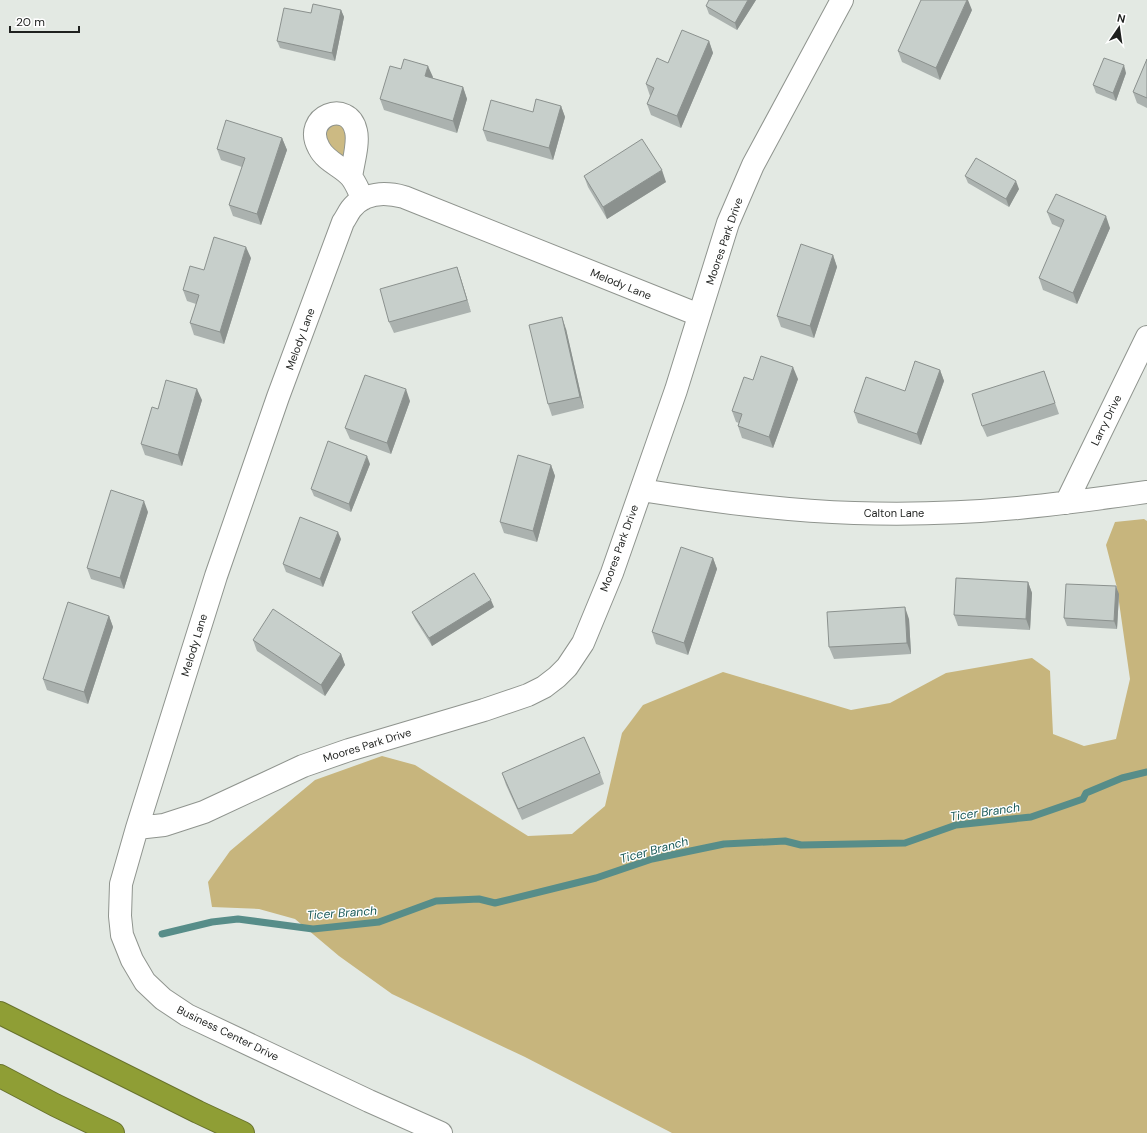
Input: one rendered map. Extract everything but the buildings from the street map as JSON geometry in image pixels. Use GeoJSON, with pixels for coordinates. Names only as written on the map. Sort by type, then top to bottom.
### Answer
{"type":"FeatureCollection","features":[{"type":"Feature","properties":{"kind":"highway"},"geometry":{"type":"LineString","coordinates":[[0,1012],[184,1105],[243,1133]]}},
{"type":"Feature","properties":{"kind":"highway"},"geometry":{"type":"LineString","coordinates":[[0,1076],[112,1133]]}},
{"type":"Feature","properties":{"kind":"street","name":"Moores Park Drive"},"geometry":{"type":"LineString","coordinates":[[137,828],[164,825],[204,812],[303,766],[349,750],[484,710],[528,695],[544,687],[567,667],[583,643],[612,573],[676,390],[728,223],[753,165],[842,0]]}},
{"type":"Feature","properties":{"kind":"street"},"geometry":{"type":"LineString","coordinates":[[351,176],[363,199]]}},
{"type":"Feature","properties":{"kind":"street","name":"Melody Lane"},"geometry":{"type":"LineString","coordinates":[[137,828],[216,576],[278,397],[343,222],[352,208],[363,199],[375,194],[395,194],[699,315]]}},
{"type":"Feature","properties":{"kind":"street","name":"Larry Drive"},"geometry":{"type":"LineString","coordinates":[[1066,503],[1147,337]]}},
{"type":"Feature","properties":{"kind":"street","name":"Calton Lane"},"geometry":{"type":"LineString","coordinates":[[641,490],[686,497],[789,509],[855,513],[950,512],[1017,508],[1147,492]]}},
{"type":"Feature","properties":{"kind":"street","name":"Business Center Drive"},"geometry":{"type":"LineString","coordinates":[[137,828],[121,884],[120,916],[122,935],[132,960],[145,982],[163,999],[187,1015],[369,1101],[441,1133]]}},
{"type":"Feature","properties":{"kind":"shaded area"},"geometry":{"type":"Polygon","coordinates":[[[338,120],[350,131],[344,157],[340,157],[328,149],[325,128],[338,120]]]}},
{"type":"Feature","properties":{"kind":"shaded area"},"geometry":{"type":"Polygon","coordinates":[[[1144,519],[1147,521],[1147,1133],[672,1133],[525,1057],[392,994],[339,956],[295,919],[259,909],[212,907],[208,882],[230,851],[315,780],[382,756],[415,765],[528,836],[572,834],[605,806],[622,733],[643,705],[723,672],[851,710],[890,703],[946,673],[1032,658],[1050,671],[1053,734],[1084,746],[1116,739],[1130,679],[1117,588],[1106,545],[1115,522],[1144,519]]]}},
{"type":"Feature","properties":{"kind":"waterway","name":"Ticer Branch"},"geometry":{"type":"LineString","coordinates":[[162,934],[212,922],[238,919],[313,929],[379,922],[436,901],[479,899],[495,903],[596,878],[652,859],[724,844],[785,841],[801,845],[905,843],[956,825],[1031,817],[1083,799],[1086,793],[1122,778],[1147,772]]}}]}
